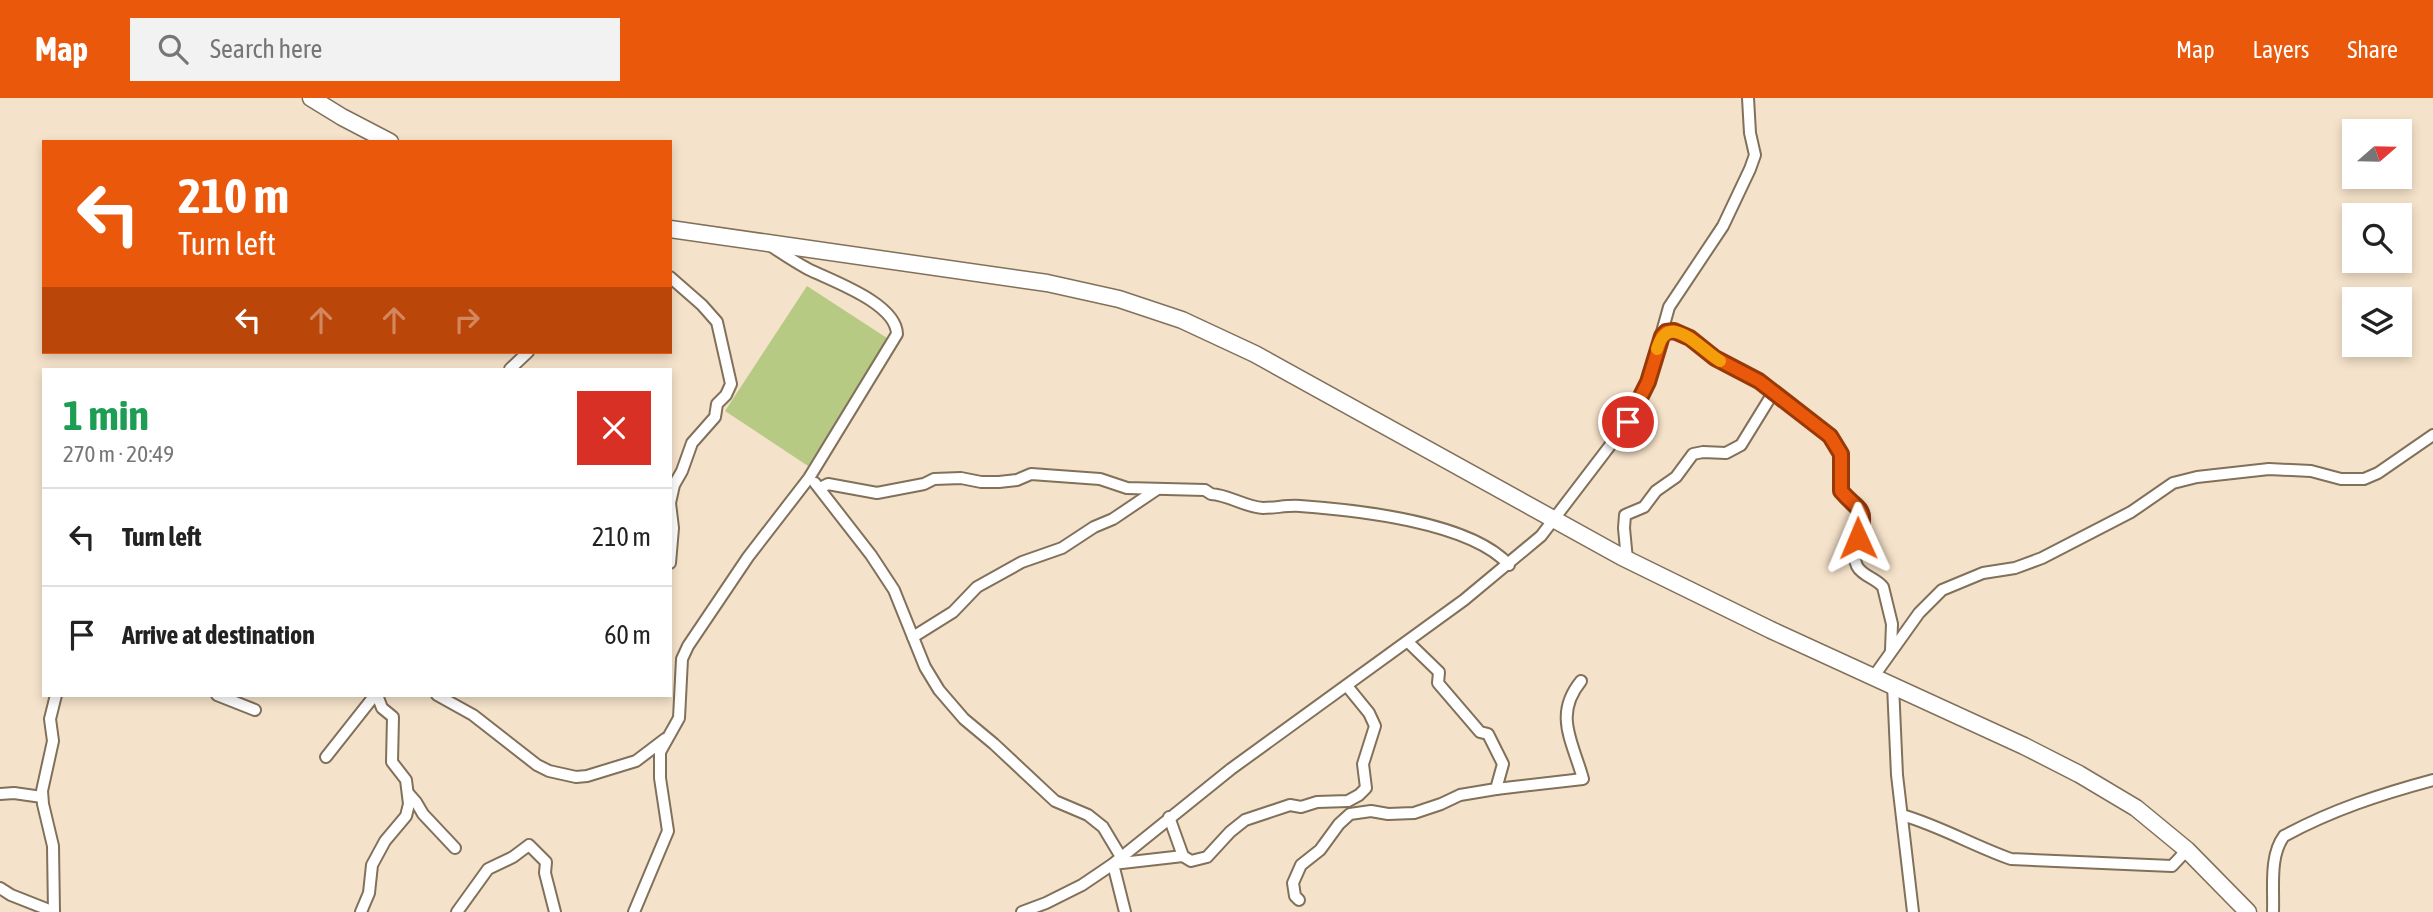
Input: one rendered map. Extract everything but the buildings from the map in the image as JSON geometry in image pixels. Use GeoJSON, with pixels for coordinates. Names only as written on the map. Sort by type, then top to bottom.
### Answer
{"type":"FeatureCollection","features":[{"type":"Feature","properties":{"kind":"main road"},"geometry":{"type":"LineString","coordinates":[[311,98],[386,140]]}},
{"type":"Feature","properties":{"kind":"main road"},"geometry":{"type":"LineString","coordinates":[[672,229],[1047,283],[1155,310],[1255,354],[1627,560],[2079,774],[2136,808],[2187,850],[2248,912]]}},
{"type":"Feature","properties":{"kind":"street"},"geometry":{"type":"LineString","coordinates":[[1022,912],[1082,885],[1117,861],[1231,769],[1408,642],[1509,565],[1541,536],[1628,422],[1648,382],[1665,317],[1675,294],[1699,264],[1723,226],[1750,169],[1755,155],[1750,133],[1748,98]]}},
{"type":"Feature","properties":{"kind":"street"},"geometry":{"type":"LineString","coordinates":[[634,912],[668,831],[660,752],[679,718],[682,659],[755,547],[809,478],[859,393],[892,344],[897,327],[886,313],[865,297],[805,267],[766,242]]}},
{"type":"Feature","properties":{"kind":"street"},"geometry":{"type":"LineString","coordinates":[[672,278],[717,322],[731,384],[726,395],[717,404],[715,417],[692,443],[672,494]]}},
{"type":"Feature","properties":{"kind":"street"},"geometry":{"type":"LineString","coordinates":[[1662,336],[1666,332],[1674,331],[1690,338],[1715,358],[1751,375],[1830,436],[1842,458],[1841,491],[1860,508],[1864,516],[1855,553],[1856,562],[1858,569],[1883,587],[1892,624],[1891,649]]}},
{"type":"Feature","properties":{"kind":"street"},"geometry":{"type":"LineString","coordinates":[[511,368],[526,354]]}},
{"type":"Feature","properties":{"kind":"street"},"geometry":{"type":"LineString","coordinates":[[1627,560],[1625,514],[1644,508],[1656,491],[1676,477],[1693,454],[1726,453],[1741,445],[1773,393]]}},
{"type":"Feature","properties":{"kind":"street"},"geometry":{"type":"LineString","coordinates":[[1874,676],[1919,613],[1942,590],[1983,572],[2015,568],[2042,558],[2078,537],[2131,512],[2173,484],[2197,477],[2269,469],[2311,471],[2341,479],[2364,479],[2378,473],[2433,435]]}},
{"type":"Feature","properties":{"kind":"street"},"geometry":{"type":"LineString","coordinates":[[820,488],[828,484],[877,493],[924,484],[934,479],[961,478],[999,482],[1017,480],[1031,474],[1100,479],[1127,488],[1205,490],[1261,508],[1298,506],[1424,524],[1476,542],[1502,556],[1509,565]]}},
{"type":"Feature","properties":{"kind":"street"},"geometry":{"type":"LineString","coordinates":[[809,478],[820,488],[894,590],[932,679],[964,719],[1055,801],[1088,815],[1102,827],[1117,861],[1125,912]]}},
{"type":"Feature","properties":{"kind":"street"},"geometry":{"type":"LineString","coordinates":[[913,636],[953,612],[977,587],[1022,562],[1062,548],[1094,527],[1113,519],[1156,490]]}},
{"type":"Feature","properties":{"kind":"street"},"geometry":{"type":"LineString","coordinates":[[672,520],[672,540]]}},
{"type":"Feature","properties":{"kind":"street"},"geometry":{"type":"LineString","coordinates":[[1408,642],[1439,672],[1438,683],[1480,732],[1488,734],[1503,764],[1496,789]]}},
{"type":"Feature","properties":{"kind":"street"},"geometry":{"type":"LineString","coordinates":[[1299,900],[1295,897],[1293,883],[1301,865],[1320,850],[1350,814],[1371,811],[1388,814],[1413,813],[1460,795],[1583,779],[1565,712],[1571,693],[1581,681]]}},
{"type":"Feature","properties":{"kind":"street"},"geometry":{"type":"LineString","coordinates":[[1893,685],[1902,815],[1913,912]]}},
{"type":"Feature","properties":{"kind":"street"},"geometry":{"type":"LineString","coordinates":[[1117,861],[1183,856],[1191,861],[1207,857],[1245,820],[1290,805],[1301,807],[1317,802],[1348,801],[1359,795],[1366,788],[1363,764],[1375,726],[1369,713],[1347,686]]}},
{"type":"Feature","properties":{"kind":"street"},"geometry":{"type":"LineString","coordinates":[[0,888],[10,895],[54,912],[53,846],[42,797],[53,741],[50,719],[56,697]]}},
{"type":"Feature","properties":{"kind":"street"},"geometry":{"type":"LineString","coordinates":[[222,697],[256,710]]}},
{"type":"Feature","properties":{"kind":"street"},"geometry":{"type":"LineString","coordinates":[[326,757],[374,697]]}},
{"type":"Feature","properties":{"kind":"street"},"geometry":{"type":"LineString","coordinates":[[361,912],[369,893],[372,865],[385,841],[406,816],[409,804],[406,780],[392,762],[393,717],[382,708],[377,697]]}},
{"type":"Feature","properties":{"kind":"street"},"geometry":{"type":"LineString","coordinates":[[441,697],[473,715],[537,765],[549,771],[576,777],[635,761],[666,738]]}},
{"type":"Feature","properties":{"kind":"street"},"geometry":{"type":"LineString","coordinates":[[2273,912],[2275,855],[2284,836],[2349,805],[2433,780]]}},
{"type":"Feature","properties":{"kind":"street"},"geometry":{"type":"LineString","coordinates":[[0,794],[42,797]]}},
{"type":"Feature","properties":{"kind":"street"},"geometry":{"type":"LineString","coordinates":[[409,794],[423,814],[455,848]]}},
{"type":"Feature","properties":{"kind":"street"},"geometry":{"type":"LineString","coordinates":[[1902,815],[1935,826],[1989,852],[2011,859],[2172,866],[2187,850]]}},
{"type":"Feature","properties":{"kind":"street"},"geometry":{"type":"LineString","coordinates":[[1169,817],[1183,856]]}},
{"type":"Feature","properties":{"kind":"street"},"geometry":{"type":"LineString","coordinates":[[457,912],[488,869],[513,857],[529,845],[546,862],[545,873],[555,912]]}},
{"type":"Feature","properties":{"kind":"green space"},"geometry":{"type":"Polygon","coordinates":[[[807,286],[890,340],[808,466],[725,411],[807,286]]]}},
{"type":"Feature","properties":{"kind":"slow traffic"},"geometry":{"type":"LineString","coordinates":[[1657,349],[1662,336],[1666,332],[1674,331],[1690,338],[1720,361]]}},
{"type":"Feature","properties":{"kind":"route"},"geometry":{"type":"LineString","coordinates":[[1628,422],[1648,382],[1662,336],[1666,332],[1674,331],[1690,338],[1715,358],[1751,375],[1836,443],[1842,463],[1841,491],[1860,508],[1864,516],[1858,538]]}}]}
